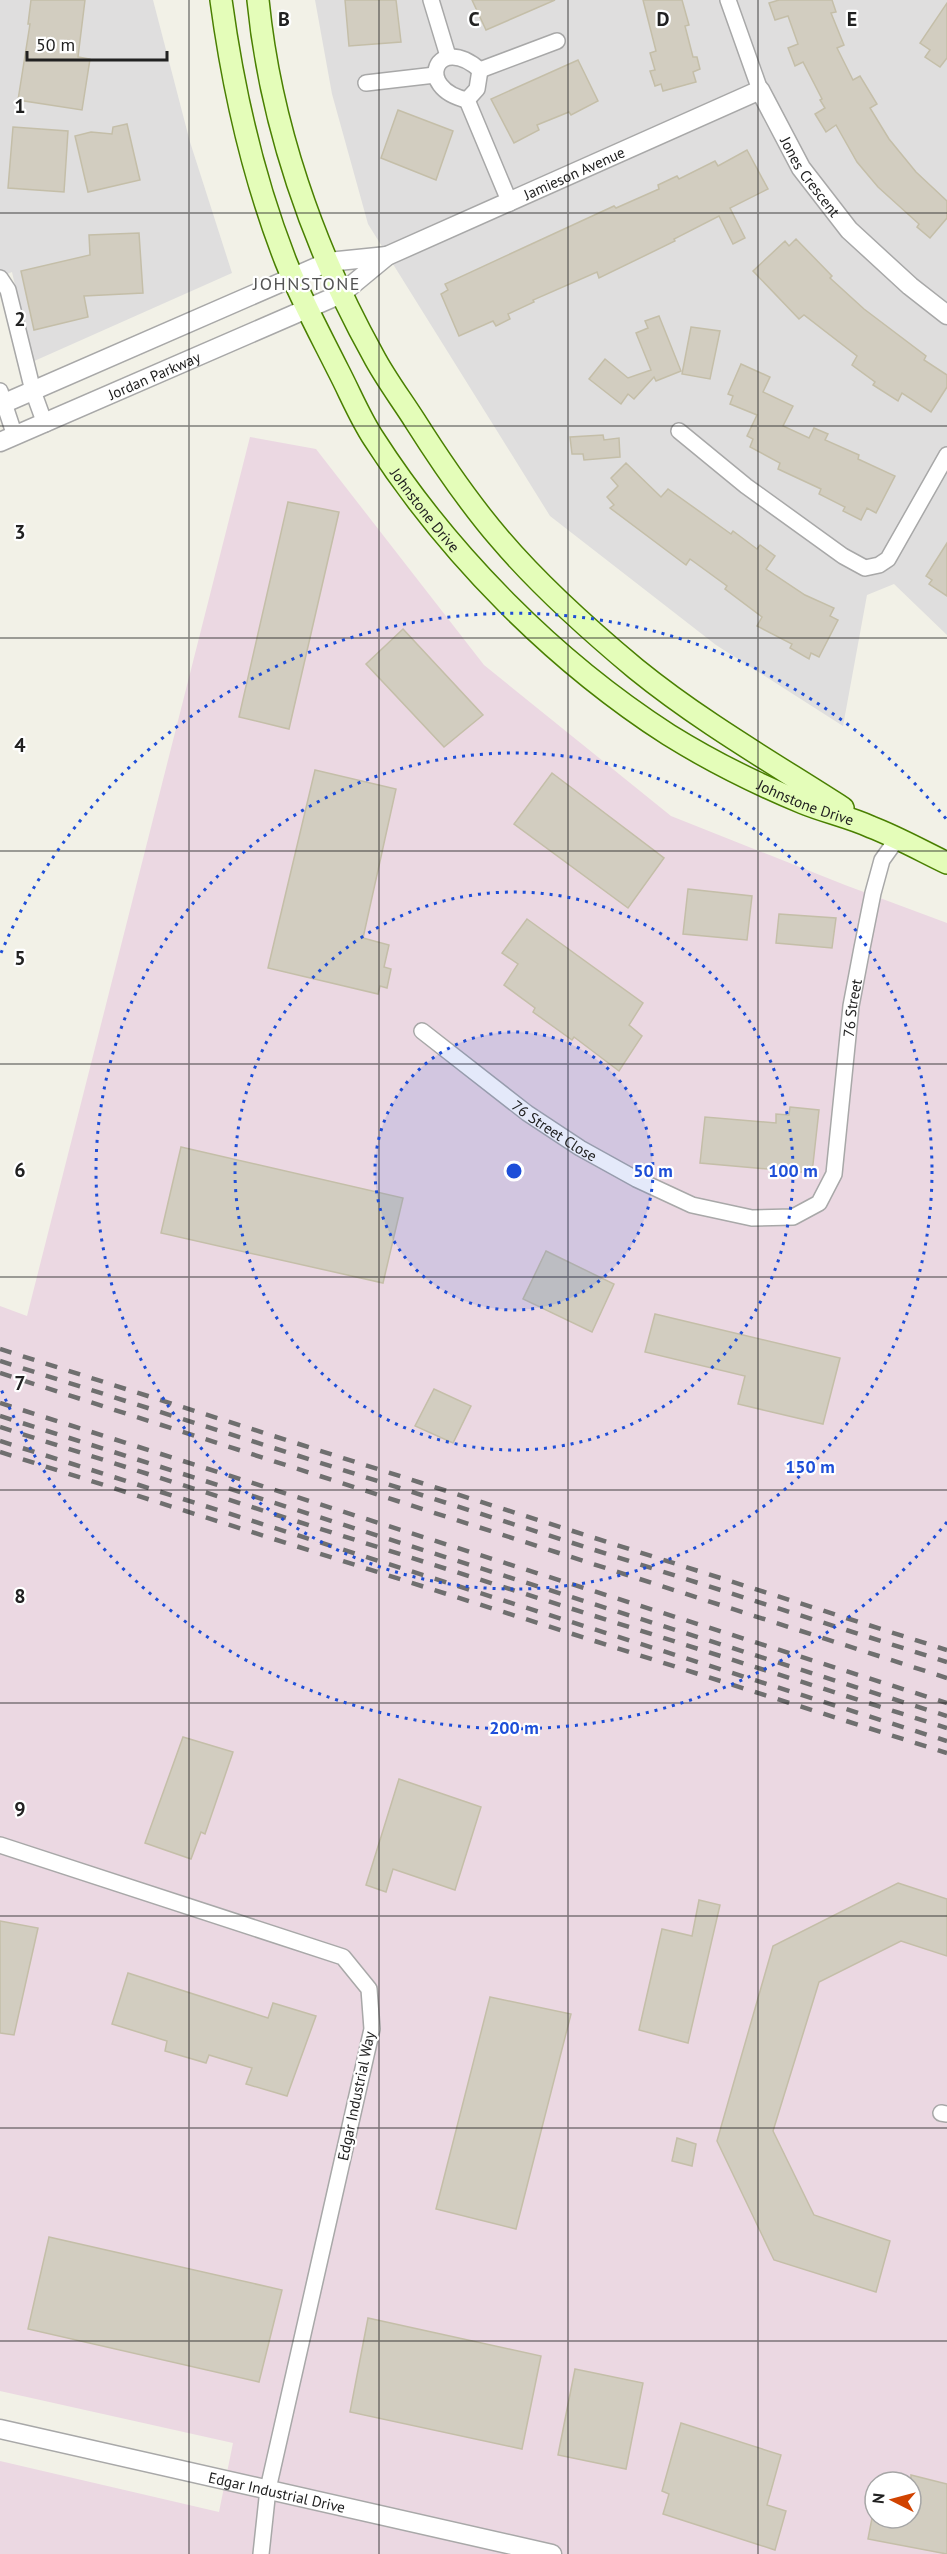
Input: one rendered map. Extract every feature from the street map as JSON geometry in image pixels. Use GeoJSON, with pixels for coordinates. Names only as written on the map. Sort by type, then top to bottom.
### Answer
{"type":"FeatureCollection","features":[{"type":"Feature","properties":{"kind":"main road","name":"Johnstone Drive"},"geometry":{"type":"LineString","coordinates":[[221,0],[235,88],[246,134],[265,198],[294,278],[374,438],[456,549],[559,651],[669,735],[732,771],[803,803],[871,826]]}},
{"type":"Feature","properties":{"kind":"main road","name":"Johnstone Drive"},"geometry":{"type":"LineString","coordinates":[[258,0],[271,80],[285,140],[341,294],[374,357],[457,486],[501,541],[568,609],[637,669],[711,724],[871,826],[947,862]]}},
{"type":"Feature","properties":{"kind":"street"},"geometry":{"type":"LineString","coordinates":[[431,0],[448,56]]}},
{"type":"Feature","properties":{"kind":"street","name":"Jones Crescent"},"geometry":{"type":"LineString","coordinates":[[728,0],[760,90],[801,168],[849,230],[910,286],[947,315]]}},
{"type":"Feature","properties":{"kind":"street"},"geometry":{"type":"LineString","coordinates":[[480,70],[557,40]]}},
{"type":"Feature","properties":{"kind":"street"},"geometry":{"type":"LineString","coordinates":[[467,100],[453,97],[442,89],[435,75],[436,67],[448,56],[458,56],[468,59],[480,70]]}},
{"type":"Feature","properties":{"kind":"street"},"geometry":{"type":"LineString","coordinates":[[467,100],[477,88],[480,70]]}},
{"type":"Feature","properties":{"kind":"street"},"geometry":{"type":"LineString","coordinates":[[366,83],[435,75]]}},
{"type":"Feature","properties":{"kind":"street","name":"Jamieson Avenue"},"geometry":{"type":"LineString","coordinates":[[341,294],[387,256],[760,90]]}},
{"type":"Feature","properties":{"kind":"street"},"geometry":{"type":"LineString","coordinates":[[467,100],[510,203]]}},
{"type":"Feature","properties":{"kind":"street","name":"Jamieson Avenue"},"geometry":{"type":"LineString","coordinates":[[294,278],[328,262],[387,256]]}},
{"type":"Feature","properties":{"kind":"street"},"geometry":{"type":"LineString","coordinates":[[0,278],[8,290],[33,391],[45,424]]}},
{"type":"Feature","properties":{"kind":"street"},"geometry":{"type":"LineString","coordinates":[[8,439],[1,399],[33,391],[294,278]]}},
{"type":"Feature","properties":{"kind":"street","name":"Jordan Parkway"},"geometry":{"type":"LineString","coordinates":[[8,439],[341,294]]}},
{"type":"Feature","properties":{"kind":"street"},"geometry":{"type":"LineString","coordinates":[[679,431],[747,486],[843,556],[865,568],[879,565],[888,559],[947,455]]}},
{"type":"Feature","properties":{"kind":"street","name":"76 Street"},"geometry":{"type":"LineString","coordinates":[[829,1184],[834,1174],[851,1006],[873,893],[882,860],[897,839]]}},
{"type":"Feature","properties":{"kind":"street","name":"76 Street Close"},"geometry":{"type":"LineString","coordinates":[[422,1031],[526,1113],[636,1179],[692,1205],[752,1218],[793,1218],[819,1203],[829,1184]]}},
{"type":"Feature","properties":{"kind":"street","name":"Edgar Industrial Way"},"geometry":{"type":"LineString","coordinates":[[0,1845],[343,1957],[369,1989],[372,2029],[268,2489],[261,2554]]}},
{"type":"Feature","properties":{"kind":"street","name":"Edgar Industrial Drive"},"geometry":{"type":"LineString","coordinates":[[0,2429],[552,2554]]}},
{"type":"Feature","properties":{"kind":"shaded area"},"geometry":{"type":"Polygon","coordinates":[[[0,0],[153,0],[190,142],[232,273],[32,362],[12,272],[0,277],[0,0]]]}},
{"type":"Feature","properties":{"kind":"shaded area"},"geometry":{"type":"Polygon","coordinates":[[[315,0],[947,0],[947,635],[894,584],[867,595],[843,726],[716,645],[550,516],[368,224],[332,94],[315,0]]]}},
{"type":"Feature","properties":{"kind":"shaded area"},"geometry":{"type":"Polygon","coordinates":[[[250,437],[316,449],[484,665],[671,816],[947,923],[947,2554],[0,2554],[0,2461],[219,2512],[233,2443],[0,2391],[0,1306],[27,1316],[250,437]]]}},
{"type":"Feature","properties":{"kind":"building"},"geometry":{"type":"Polygon","coordinates":[[[31,0],[85,0],[78,57],[90,59],[82,110],[18,100],[30,24],[28,24],[31,0]]]}},
{"type":"Feature","properties":{"kind":"building"},"geometry":{"type":"Polygon","coordinates":[[[345,0],[396,0],[401,42],[349,46],[345,0]]]}},
{"type":"Feature","properties":{"kind":"building"},"geometry":{"type":"Polygon","coordinates":[[[472,0],[555,0],[486,30],[472,0]]]}},
{"type":"Feature","properties":{"kind":"building"},"geometry":{"type":"Polygon","coordinates":[[[643,0],[682,0],[689,25],[685,26],[693,57],[697,57],[700,69],[693,72],[696,82],[663,91],[661,84],[655,86],[650,71],[655,70],[650,53],[656,51],[643,0]]]}},
{"type":"Feature","properties":{"kind":"building"},"geometry":{"type":"Polygon","coordinates":[[[779,0],[832,0],[836,12],[831,13],[844,45],[837,48],[853,80],[860,76],[877,104],[870,108],[889,139],[916,172],[947,201],[947,218],[930,238],[917,227],[919,224],[878,187],[857,162],[836,125],[826,132],[815,114],[825,108],[820,100],[822,99],[803,62],[795,66],[788,48],[798,44],[788,16],[775,20],[769,3],[779,0]]]}},
{"type":"Feature","properties":{"kind":"building"},"geometry":{"type":"Polygon","coordinates":[[[947,3],[947,58],[940,67],[925,57],[930,50],[920,43],[947,3]]]}},
{"type":"Feature","properties":{"kind":"building"},"geometry":{"type":"Polygon","coordinates":[[[578,60],[598,101],[571,115],[569,112],[537,125],[539,130],[514,143],[491,99],[578,60]]]}},
{"type":"Feature","properties":{"kind":"building"},"geometry":{"type":"Polygon","coordinates":[[[398,110],[453,131],[436,180],[381,158],[398,110]]]}},
{"type":"Feature","properties":{"kind":"building"},"geometry":{"type":"Polygon","coordinates":[[[127,124],[140,180],[88,192],[75,136],[91,132],[112,134],[113,127],[127,124]]]}},
{"type":"Feature","properties":{"kind":"building"},"geometry":{"type":"Polygon","coordinates":[[[13,127],[68,131],[64,192],[8,188],[13,127]]]}},
{"type":"Feature","properties":{"kind":"building"},"geometry":{"type":"Polygon","coordinates":[[[747,150],[768,189],[730,208],[745,238],[733,244],[719,216],[674,239],[675,241],[599,278],[597,272],[533,300],[534,302],[508,314],[510,319],[496,326],[493,321],[459,336],[441,294],[448,290],[445,284],[614,206],[616,208],[659,189],[658,185],[677,176],[679,179],[715,161],[718,166],[747,150]]]}},
{"type":"Feature","properties":{"kind":"building"},"geometry":{"type":"Polygon","coordinates":[[[139,233],[143,293],[84,296],[88,317],[34,330],[21,271],[90,255],[89,235],[139,233]]]}},
{"type":"Feature","properties":{"kind":"building"},"geometry":{"type":"Polygon","coordinates":[[[796,239],[832,276],[830,278],[864,309],[926,356],[924,360],[947,375],[947,387],[931,412],[902,393],[898,401],[873,385],[875,382],[852,365],[857,356],[804,315],[799,319],[753,271],[785,241],[789,246],[796,239]]]}},
{"type":"Feature","properties":{"kind":"building"},"geometry":{"type":"Polygon","coordinates":[[[659,316],[681,371],[656,381],[654,377],[634,399],[628,394],[621,404],[589,379],[605,359],[628,378],[651,370],[636,333],[648,328],[645,321],[659,316]]]}},
{"type":"Feature","properties":{"kind":"building"},"geometry":{"type":"Polygon","coordinates":[[[691,327],[720,331],[710,379],[682,374],[691,327]]]}},
{"type":"Feature","properties":{"kind":"building"},"geometry":{"type":"Polygon","coordinates":[[[741,364],[770,377],[763,392],[793,406],[783,426],[809,438],[814,428],[828,434],[825,440],[859,455],[858,459],[895,476],[876,513],[867,508],[861,520],[843,511],[845,507],[819,494],[821,489],[778,469],[780,463],[750,447],[753,439],[747,436],[757,415],[730,404],[733,396],[728,394],[741,364]]]}},
{"type":"Feature","properties":{"kind":"building"},"geometry":{"type":"Polygon","coordinates":[[[603,435],[604,440],[619,438],[620,457],[584,460],[583,454],[572,454],[570,437],[603,435]]]}},
{"type":"Feature","properties":{"kind":"building"},"geometry":{"type":"Polygon","coordinates":[[[626,463],[661,497],[668,489],[731,534],[733,531],[757,549],[760,545],[775,556],[766,569],[805,595],[834,608],[830,616],[838,620],[819,657],[811,653],[809,659],[790,648],[792,644],[757,626],[762,617],[725,589],[727,586],[690,559],[686,565],[610,508],[614,505],[607,497],[618,486],[611,478],[626,463]]]}},
{"type":"Feature","properties":{"kind":"building"},"geometry":{"type":"Polygon","coordinates":[[[288,502],[339,512],[289,729],[239,717],[288,502]]]}},
{"type":"Feature","properties":{"kind":"building"},"geometry":{"type":"Polygon","coordinates":[[[947,543],[947,596],[929,584],[932,580],[926,576],[947,543]]]}},
{"type":"Feature","properties":{"kind":"building"},"geometry":{"type":"Polygon","coordinates":[[[403,629],[483,715],[444,747],[366,664],[403,629]]]}},
{"type":"Feature","properties":{"kind":"building"},"geometry":{"type":"Polygon","coordinates":[[[315,770],[396,789],[363,938],[389,945],[384,967],[391,969],[387,988],[380,986],[378,994],[268,968],[315,770]]]}},
{"type":"Feature","properties":{"kind":"building"},"geometry":{"type":"Polygon","coordinates":[[[552,773],[664,858],[628,908],[514,824],[552,773]]]}},
{"type":"Feature","properties":{"kind":"building"},"geometry":{"type":"Polygon","coordinates":[[[688,889],[752,896],[747,940],[683,934],[688,889]]]}},
{"type":"Feature","properties":{"kind":"building"},"geometry":{"type":"Polygon","coordinates":[[[779,914],[836,918],[832,948],[776,943],[779,914]]]}},
{"type":"Feature","properties":{"kind":"building"},"geometry":{"type":"Polygon","coordinates":[[[527,919],[643,1003],[629,1025],[642,1036],[619,1071],[574,1037],[572,1040],[533,1012],[535,1008],[504,985],[518,964],[502,953],[527,919]]]}},
{"type":"Feature","properties":{"kind":"building"},"geometry":{"type":"Polygon","coordinates":[[[790,1107],[819,1110],[812,1173],[700,1163],[705,1117],[776,1123],[776,1114],[789,1115],[790,1107]]]}},
{"type":"Feature","properties":{"kind":"building"},"geometry":{"type":"Polygon","coordinates":[[[181,1147],[403,1198],[383,1283],[161,1233],[181,1147]]]}},
{"type":"Feature","properties":{"kind":"building"},"geometry":{"type":"Polygon","coordinates":[[[546,1251],[614,1284],[592,1332],[523,1299],[546,1251]]]}},
{"type":"Feature","properties":{"kind":"building"},"geometry":{"type":"Polygon","coordinates":[[[655,1314],[840,1358],[823,1424],[738,1404],[745,1376],[645,1352],[655,1314]]]}},
{"type":"Feature","properties":{"kind":"building"},"geometry":{"type":"Polygon","coordinates":[[[434,1389],[471,1406],[453,1443],[415,1426],[434,1389]]]}},
{"type":"Feature","properties":{"kind":"building"},"geometry":{"type":"Polygon","coordinates":[[[183,1737],[233,1752],[205,1834],[201,1832],[191,1859],[145,1843],[183,1737]]]}},
{"type":"Feature","properties":{"kind":"building"},"geometry":{"type":"Polygon","coordinates":[[[399,1779],[481,1807],[455,1890],[393,1869],[386,1892],[366,1885],[399,1779]]]}},
{"type":"Feature","properties":{"kind":"building"},"geometry":{"type":"Polygon","coordinates":[[[898,1883],[947,1899],[947,1956],[901,1941],[819,1982],[773,2131],[814,2215],[890,2241],[876,2292],[774,2260],[717,2141],[773,1946],[898,1883]]]}},
{"type":"Feature","properties":{"kind":"building"},"geometry":{"type":"Polygon","coordinates":[[[699,1900],[720,1905],[688,2043],[639,2030],[662,1929],[692,1936],[699,1900]]]}},
{"type":"Feature","properties":{"kind":"building"},"geometry":{"type":"Polygon","coordinates":[[[0,1921],[38,1928],[14,2035],[0,2033],[0,1921]]]}},
{"type":"Feature","properties":{"kind":"building"},"geometry":{"type":"Polygon","coordinates":[[[128,1973],[268,2018],[273,2003],[316,2016],[287,2096],[246,2084],[252,2068],[209,2055],[206,2063],[165,2051],[167,2041],[112,2024],[128,1973]]]}},
{"type":"Feature","properties":{"kind":"building"},"geometry":{"type":"Polygon","coordinates":[[[490,1997],[571,2014],[516,2229],[436,2209],[490,1997]]]}},
{"type":"Feature","properties":{"kind":"building"},"geometry":{"type":"Polygon","coordinates":[[[677,2138],[696,2144],[692,2166],[672,2161],[677,2138]]]}},
{"type":"Feature","properties":{"kind":"building"},"geometry":{"type":"Polygon","coordinates":[[[49,2237],[282,2290],[259,2382],[28,2329],[49,2237]]]}},
{"type":"Feature","properties":{"kind":"building"},"geometry":{"type":"Polygon","coordinates":[[[368,2318],[541,2356],[522,2449],[350,2412],[368,2318]]]}},
{"type":"Feature","properties":{"kind":"building"},"geometry":{"type":"Polygon","coordinates":[[[575,2369],[643,2383],[626,2469],[558,2455],[575,2369]]]}},
{"type":"Feature","properties":{"kind":"building"},"geometry":{"type":"Polygon","coordinates":[[[681,2423],[781,2455],[767,2505],[786,2511],[775,2550],[663,2514],[669,2494],[662,2491],[681,2423]]]}},
{"type":"Feature","properties":{"kind":"building"},"geometry":{"type":"Polygon","coordinates":[[[923,2478],[947,2484],[947,2554],[868,2539],[870,2530],[923,2530],[923,2478]]]}},
{"type":"Feature","properties":{"kind":"railway"},"geometry":{"type":"LineString","coordinates":[[0,1349],[947,1650]]}},
{"type":"Feature","properties":{"kind":"railway"},"geometry":{"type":"LineString","coordinates":[[0,1361],[947,1662]]}},
{"type":"Feature","properties":{"kind":"railway"},"geometry":{"type":"LineString","coordinates":[[0,1373],[947,1678]]}},
{"type":"Feature","properties":{"kind":"railway"},"geometry":{"type":"LineString","coordinates":[[0,1403],[947,1703]]}},
{"type":"Feature","properties":{"kind":"railway"},"geometry":{"type":"LineString","coordinates":[[0,1416],[947,1716]]}},
{"type":"Feature","properties":{"kind":"railway"},"geometry":{"type":"LineString","coordinates":[[0,1427],[947,1728]]}},
{"type":"Feature","properties":{"kind":"railway"},"geometry":{"type":"LineString","coordinates":[[0,1441],[947,1741]]}},
{"type":"Feature","properties":{"kind":"railway"},"geometry":{"type":"LineString","coordinates":[[0,1452],[947,1753]]}},
{"type":"Feature","properties":{"kind":"district","name":"JOHNSTONE"},"geometry":{"type":"Point","coordinates":[307,283]}}]}
